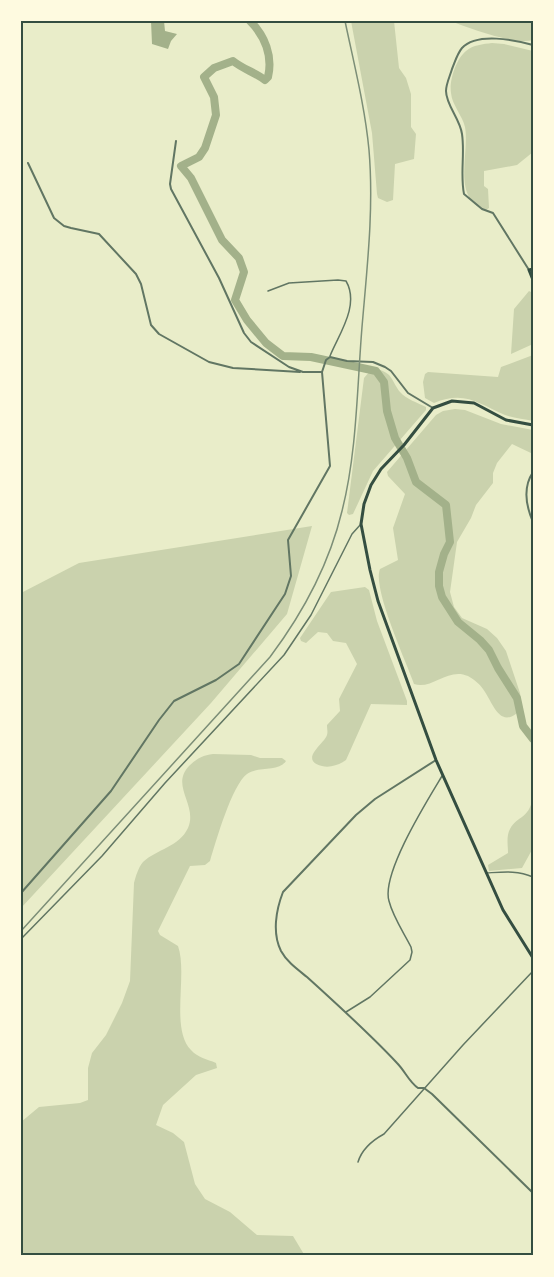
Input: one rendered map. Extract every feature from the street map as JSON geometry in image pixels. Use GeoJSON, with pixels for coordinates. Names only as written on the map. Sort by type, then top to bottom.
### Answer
{"type":"FeatureCollection","features":[{"type":"Feature","properties":{"kind":"main road"},"geometry":{"type":"LineString","coordinates":[[531,269],[533,280]]}},
{"type":"Feature","properties":{"kind":"main road"},"geometry":{"type":"LineString","coordinates":[[533,425],[506,420],[474,403],[452,401],[433,408],[404,445],[381,469],[371,485],[364,504],[362,524],[378,601],[436,760],[503,910],[533,958]]}},
{"type":"Feature","properties":{"kind":"street"},"geometry":{"type":"LineString","coordinates":[[531,269],[493,213],[482,209],[464,194],[461,168],[462,135],[456,114],[447,99],[447,85],[456,57],[467,44],[494,38],[533,45]]}},
{"type":"Feature","properties":{"kind":"street"},"geometry":{"type":"LineString","coordinates":[[176,141],[171,189],[219,279],[244,333],[251,342],[277,361],[303,372]]}},
{"type":"Feature","properties":{"kind":"street"},"geometry":{"type":"LineString","coordinates":[[28,163],[54,218],[64,226],[99,234],[136,274],[141,284],[151,325],[159,334],[209,362],[217,364],[260,371],[322,372]]}},
{"type":"Feature","properties":{"kind":"street"},"geometry":{"type":"LineString","coordinates":[[21,893],[111,791],[174,701],[216,680],[239,664],[285,594],[291,576],[288,540],[330,466],[322,372],[326,360],[330,357],[347,361],[373,362],[385,367],[391,371],[408,393],[433,408]]}},
{"type":"Feature","properties":{"kind":"street"},"geometry":{"type":"LineString","coordinates":[[533,472],[526,489],[533,522]]}},
{"type":"Feature","properties":{"kind":"street"},"geometry":{"type":"LineString","coordinates":[[436,760],[375,799],[356,815],[319,857],[283,892],[276,921],[277,940],[290,963],[346,1012],[398,1064],[414,1085],[424,1088],[533,1193]]}},
{"type":"Feature","properties":{"kind":"lane"},"geometry":{"type":"LineString","coordinates":[[268,291],[289,284],[346,281],[350,294],[350,312],[330,357]]}},
{"type":"Feature","properties":{"kind":"lane"},"geometry":{"type":"LineString","coordinates":[[21,939],[102,856],[165,783],[284,655],[311,615],[352,534],[362,524]]}},
{"type":"Feature","properties":{"kind":"lane"},"geometry":{"type":"LineString","coordinates":[[346,1012],[370,998],[410,960],[411,947],[388,901],[391,877],[409,834],[442,775]]}},
{"type":"Feature","properties":{"kind":"lane"},"geometry":{"type":"LineString","coordinates":[[485,873],[510,871],[522,872],[533,877]]}},
{"type":"Feature","properties":{"kind":"lane"},"geometry":{"type":"LineString","coordinates":[[358,1162],[369,1144],[384,1134],[533,971]]}},
{"type":"Feature","properties":{"kind":"shaded area"},"geometry":{"type":"Polygon","coordinates":[[[151,21],[164,21],[165,31],[177,34],[168,49],[152,44],[151,21]]]}},
{"type":"Feature","properties":{"kind":"shaded area"},"geometry":{"type":"Polygon","coordinates":[[[351,21],[394,21],[399,68],[406,78],[411,94],[411,127],[416,134],[414,159],[395,164],[393,200],[387,202],[378,198],[377,194],[372,133],[351,21]]]}},
{"type":"Feature","properties":{"kind":"shaded area"},"geometry":{"type":"Polygon","coordinates":[[[450,21],[533,21],[533,40],[503,38],[450,21]]]}},
{"type":"Feature","properties":{"kind":"shaded area"},"geometry":{"type":"Polygon","coordinates":[[[492,43],[533,51],[533,152],[517,165],[484,171],[484,186],[488,189],[489,208],[486,210],[475,204],[465,186],[465,127],[453,102],[451,82],[462,55],[475,46],[492,43]]]}},
{"type":"Feature","properties":{"kind":"shaded area"},"geometry":{"type":"Polygon","coordinates":[[[529,291],[533,293],[533,344],[511,354],[514,309],[529,291]]]}},
{"type":"Feature","properties":{"kind":"shaded area"},"geometry":{"type":"Polygon","coordinates":[[[533,355],[533,421],[505,415],[463,398],[445,399],[434,403],[425,398],[423,382],[428,372],[498,377],[501,367],[533,355]]]}},
{"type":"Feature","properties":{"kind":"shaded area"},"geometry":{"type":"Polygon","coordinates":[[[380,370],[390,376],[403,394],[426,407],[426,410],[373,471],[353,514],[349,515],[347,513],[364,378],[370,371],[380,370]]]}},
{"type":"Feature","properties":{"kind":"shaded area"},"geometry":{"type":"Polygon","coordinates":[[[455,409],[465,410],[501,424],[533,430],[533,454],[512,444],[497,463],[493,473],[493,483],[476,505],[457,542],[450,592],[454,607],[462,618],[487,629],[506,651],[520,693],[522,708],[508,717],[498,713],[482,687],[468,676],[454,674],[427,684],[414,684],[381,592],[380,569],[398,560],[393,528],[405,494],[387,472],[436,415],[455,409]]]}},
{"type":"Feature","properties":{"kind":"shaded area"},"geometry":{"type":"Polygon","coordinates":[[[312,526],[287,614],[211,703],[21,908],[21,593],[79,563],[312,526]]]}},
{"type":"Feature","properties":{"kind":"shaded area"},"geometry":{"type":"Polygon","coordinates":[[[365,587],[369,590],[377,621],[407,705],[371,704],[346,760],[334,766],[322,766],[312,760],[313,756],[327,735],[327,725],[340,711],[339,699],[357,664],[346,643],[333,641],[327,633],[318,632],[306,643],[300,638],[331,592],[365,587]]]}},
{"type":"Feature","properties":{"kind":"shaded area"},"geometry":{"type":"Polygon","coordinates":[[[213,754],[251,755],[260,758],[282,758],[286,761],[278,767],[247,774],[241,780],[225,814],[210,861],[205,865],[190,866],[158,931],[160,935],[178,946],[181,958],[180,1015],[185,1041],[194,1053],[216,1063],[217,1068],[196,1075],[163,1105],[156,1125],[173,1133],[184,1142],[195,1184],[205,1199],[230,1212],[257,1235],[293,1236],[305,1256],[21,1256],[21,1122],[39,1107],[80,1103],[88,1100],[88,1068],[92,1053],[106,1035],[130,981],[134,883],[137,872],[143,862],[179,840],[188,828],[190,811],[183,788],[184,773],[197,759],[213,754]]]}},
{"type":"Feature","properties":{"kind":"shaded area"},"geometry":{"type":"Polygon","coordinates":[[[533,798],[533,848],[522,868],[489,871],[488,865],[508,853],[510,829],[526,814],[533,798]]]}},
{"type":"Feature","properties":{"kind":"waterway"},"geometry":{"type":"LineString","coordinates":[[250,21],[264,40],[269,62],[268,77],[265,80],[233,61],[214,68],[204,77],[214,97],[216,115],[205,148],[199,157],[181,166],[191,178],[222,240],[239,258],[244,272],[235,300],[247,320],[266,343],[283,356],[311,357],[376,371],[384,382],[387,411],[395,438],[407,458],[416,482],[446,505],[450,542],[439,572],[442,597],[458,622],[489,650],[517,698],[523,726],[533,739]]}},
{"type":"Feature","properties":{"kind":"railway"},"geometry":{"type":"LineString","coordinates":[[21,931],[270,657],[314,588],[337,531],[347,489],[354,443],[370,216],[367,134],[345,21]]}}]}
